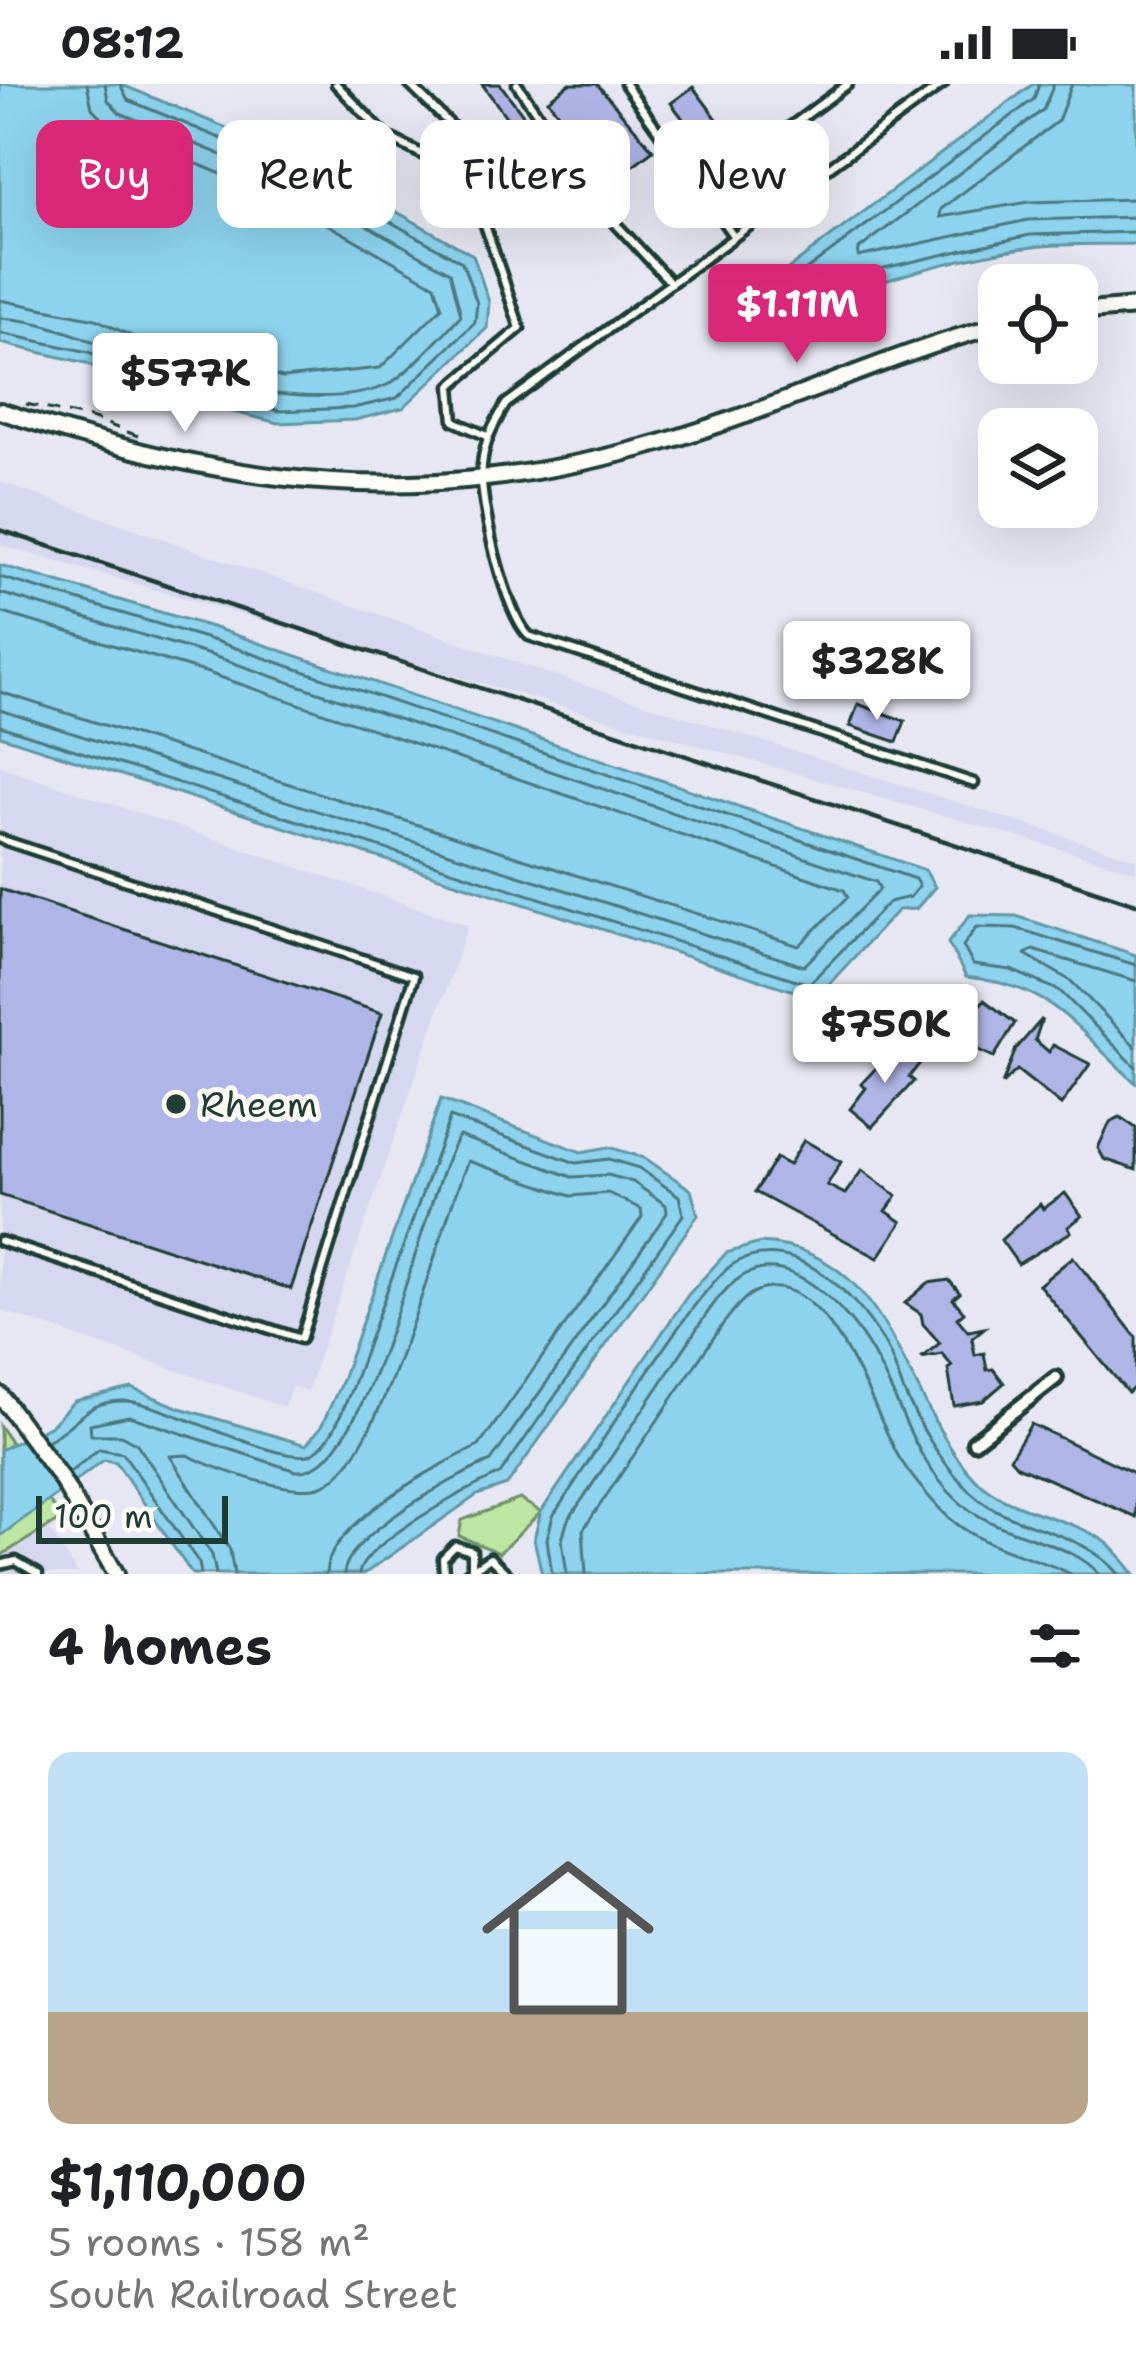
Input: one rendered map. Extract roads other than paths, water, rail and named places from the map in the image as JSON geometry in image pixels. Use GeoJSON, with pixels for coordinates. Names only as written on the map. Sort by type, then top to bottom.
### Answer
{"type":"FeatureCollection","features":[{"type":"Feature","properties":{"kind":"street"},"geometry":{"type":"LineString","coordinates":[[1098,310],[1136,307]]}},
{"type":"Feature","properties":{"kind":"street"},"geometry":{"type":"LineString","coordinates":[[0,411],[78,436],[271,479],[410,487],[539,472],[668,441],[924,345],[978,331]]}},
{"type":"Feature","properties":{"kind":"street"},"geometry":{"type":"LineString","coordinates":[[974,1442],[1056,1378]]}},
{"type":"Feature","properties":{"kind":"street"},"geometry":{"type":"LineString","coordinates":[[0,1395],[60,1477],[80,1519],[116,1574]]}},
{"type":"Feature","properties":{"kind":"lane"},"geometry":{"type":"LineString","coordinates":[[336,84],[386,136],[420,153]]}},
{"type":"Feature","properties":{"kind":"lane"},"geometry":{"type":"LineString","coordinates":[[409,84],[446,120]]}},
{"type":"Feature","properties":{"kind":"lane"},"geometry":{"type":"LineString","coordinates":[[517,84],[542,120]]}},
{"type":"Feature","properties":{"kind":"lane"},"geometry":{"type":"LineString","coordinates":[[626,84],[654,124]]}},
{"type":"Feature","properties":{"kind":"lane"},"geometry":{"type":"LineString","coordinates":[[829,84],[836,93]]}},
{"type":"Feature","properties":{"kind":"lane"},"geometry":{"type":"LineString","coordinates":[[799,120],[848,84]]}},
{"type":"Feature","properties":{"kind":"lane"},"geometry":{"type":"LineString","coordinates":[[943,84],[506,404],[487,436],[481,478],[502,577],[520,627],[529,636],[974,783]]}},
{"type":"Feature","properties":{"kind":"lane"},"geometry":{"type":"LineString","coordinates":[[487,228],[520,328],[451,386],[454,422],[487,436]]}},
{"type":"Feature","properties":{"kind":"lane"},"geometry":{"type":"LineString","coordinates":[[620,228],[671,284]]}},
{"type":"Feature","properties":{"kind":"lane"},"geometry":{"type":"LineString","coordinates":[[728,228],[734,237]]}},
{"type":"Feature","properties":{"kind":"lane"},"geometry":{"type":"LineString","coordinates":[[0,839],[414,976],[301,1339],[0,1240]]}},
{"type":"Feature","properties":{"kind":"lane"},"geometry":{"type":"LineString","coordinates":[[444,1574],[443,1558],[455,1546],[472,1551],[469,1571]]}},
{"type":"Feature","properties":{"kind":"lane"},"geometry":{"type":"LineString","coordinates":[[469,1571],[490,1558],[507,1574]]}},
{"type":"Feature","properties":{"kind":"lane"},"geometry":{"type":"LineString","coordinates":[[0,1565],[16,1561],[38,1574]]}},
{"type":"Feature","properties":{"kind":"water"},"geometry":{"type":"Polygon","coordinates":[[[0,84],[120,84],[217,124],[217,228],[396,228],[396,211],[473,255],[489,302],[487,328],[403,408],[355,420],[278,423],[133,387],[86,363],[0,343],[0,84]]]}},
{"type":"Feature","properties":{"kind":"water"},"geometry":{"type":"Polygon","coordinates":[[[1033,84],[1136,85],[1136,244],[1046,246],[955,261],[726,330],[731,312],[1033,84]]]}},
{"type":"Feature","properties":{"kind":"water"},"geometry":{"type":"Polygon","coordinates":[[[0,565],[218,629],[925,870],[935,887],[916,909],[898,910],[816,998],[0,736],[0,565]]]}},
{"type":"Feature","properties":{"kind":"water"},"geometry":{"type":"Polygon","coordinates":[[[970,915],[1016,916],[1136,955],[1136,1083],[1044,1000],[997,982],[966,977],[948,943],[970,915]]]}},
{"type":"Feature","properties":{"kind":"water"},"geometry":{"type":"Polygon","coordinates":[[[441,1099],[581,1152],[609,1147],[645,1158],[691,1190],[698,1215],[507,1485],[477,1495],[364,1574],[192,1574],[116,1462],[104,1460],[0,1536],[0,1450],[51,1425],[74,1401],[132,1388],[180,1408],[306,1445],[321,1427],[340,1385],[441,1099]]]}},
{"type":"Feature","properties":{"kind":"water"},"geometry":{"type":"Polygon","coordinates":[[[760,1243],[803,1251],[837,1269],[864,1296],[886,1327],[943,1436],[980,1484],[1013,1503],[1103,1540],[1134,1574],[542,1574],[534,1539],[541,1512],[688,1295],[726,1253],[760,1243]]]}},
{"type":"Feature","properties":{"kind":"railway"},"geometry":{"type":"LineString","coordinates":[[0,530],[1136,904]]}},
{"type":"Feature","properties":{"kind":"place","name":"Rheem"},"geometry":{"type":"Point","coordinates":[176,1104]}}]}
